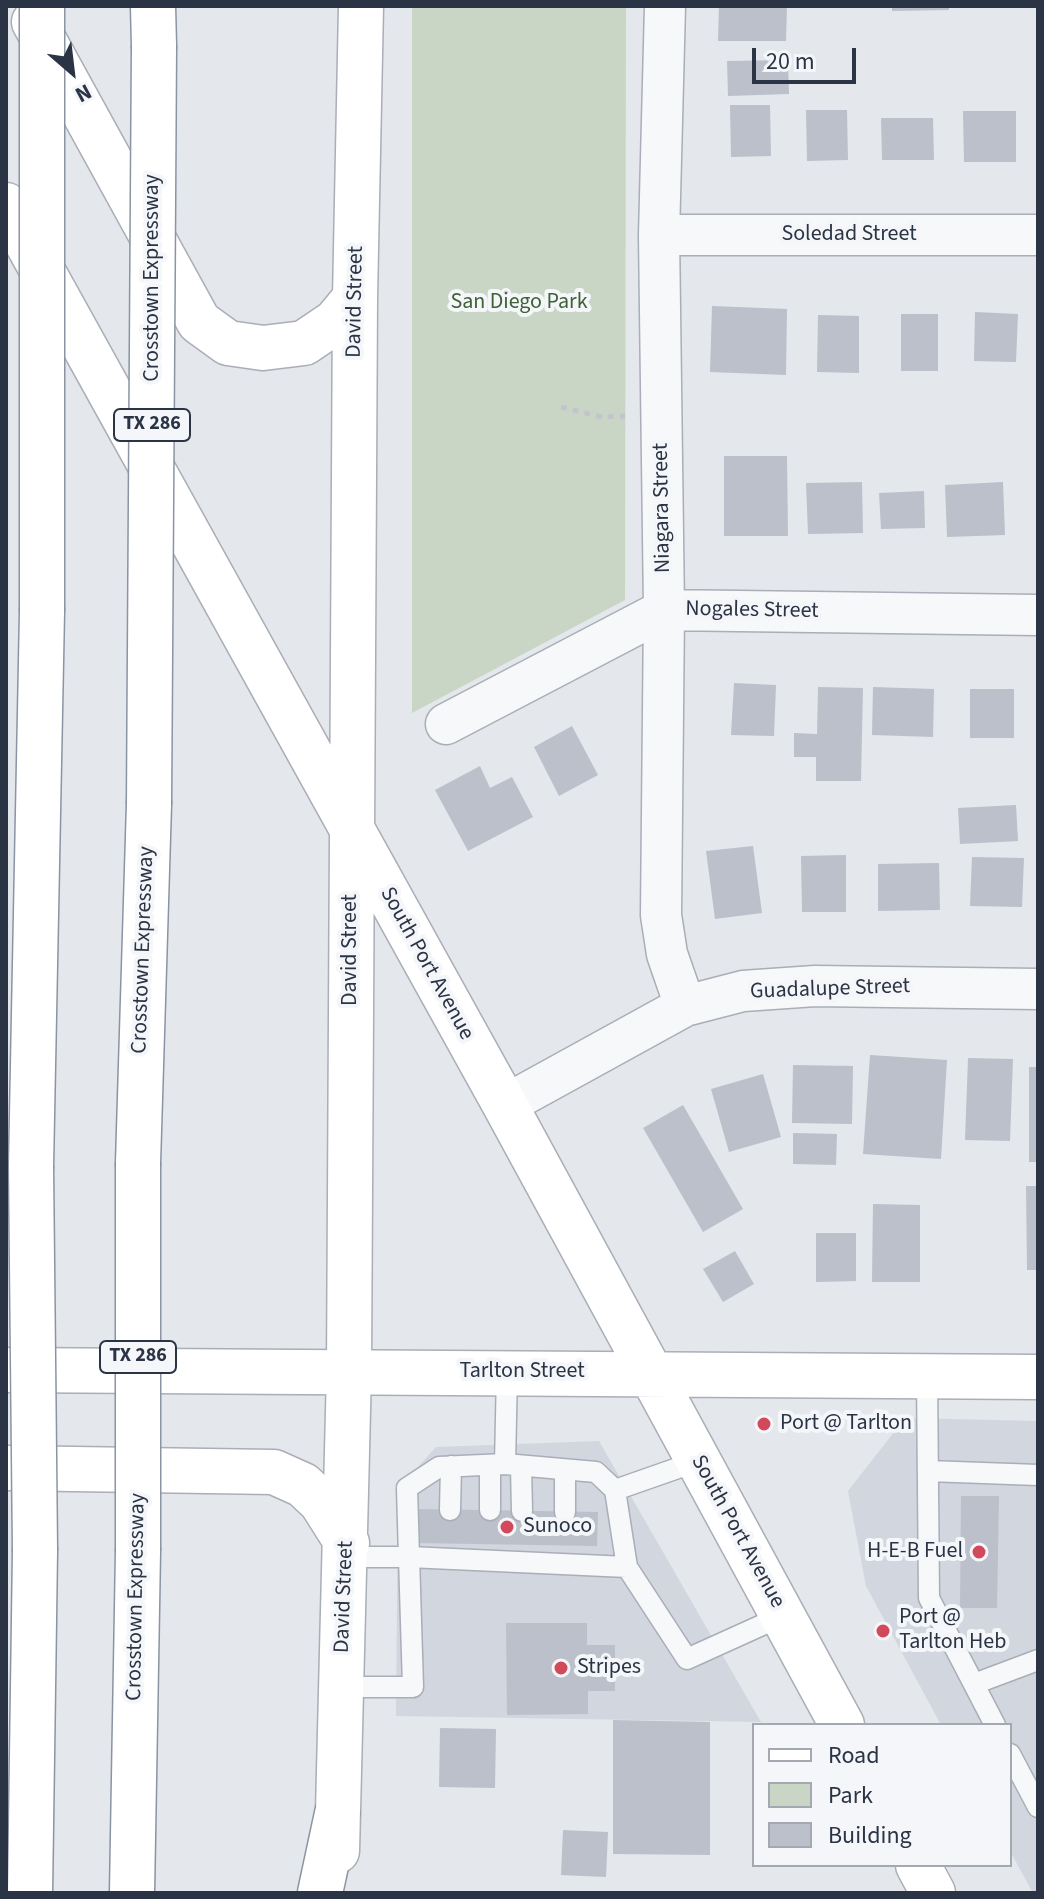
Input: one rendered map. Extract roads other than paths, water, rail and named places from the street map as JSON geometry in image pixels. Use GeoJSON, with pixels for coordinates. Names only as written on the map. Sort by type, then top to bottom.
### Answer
{"type":"FeatureCollection","features":[{"type":"Feature","properties":{"kind":"main road"},"geometry":{"type":"LineString","coordinates":[[26,6],[199,322],[228,343],[263,348],[304,343],[335,322],[355,298]]}},
{"type":"Feature","properties":{"kind":"main road"},"geometry":{"type":"LineString","coordinates":[[30,1893],[35,1551],[31,1166],[42,611],[42,6]]}},
{"type":"Feature","properties":{"kind":"main road","name":"David Street"},"geometry":{"type":"LineString","coordinates":[[337,1893],[349,1371],[355,298],[361,6]]}},
{"type":"Feature","properties":{"kind":"main road","name":"Crosstown Expressway"},"geometry":{"type":"LineString","coordinates":[[132,1893],[138,1551],[138,1163],[149,804],[154,26]]}},
{"type":"Feature","properties":{"kind":"main road","name":"South Port Avenue"},"geometry":{"type":"LineString","coordinates":[[6,205],[505,1105],[841,1723]]}},
{"type":"Feature","properties":{"kind":"main road","name":"Tarlton Street"},"geometry":{"type":"LineString","coordinates":[[6,1370],[1038,1377]]}},
{"type":"Feature","properties":{"kind":"main road"},"geometry":{"type":"LineString","coordinates":[[6,1468],[274,1472],[303,1485],[321,1502],[346,1550]]}},
{"type":"Feature","properties":{"kind":"main road"},"geometry":{"type":"LineString","coordinates":[[320,1893],[337,1814]]}},
{"type":"Feature","properties":{"kind":"main road"},"geometry":{"type":"LineString","coordinates":[[919,1867],[933,1893]]}},
{"type":"Feature","properties":{"kind":"street","name":"Niagara Street"},"geometry":{"type":"LineString","coordinates":[[665,6],[659,235],[664,610],[661,915],[667,954],[685,1006]]}},
{"type":"Feature","properties":{"kind":"street","name":"Soledad Street"},"geometry":{"type":"LineString","coordinates":[[659,235],[1038,235]]}},
{"type":"Feature","properties":{"kind":"street","name":"Nogales Street"},"geometry":{"type":"LineString","coordinates":[[446,724],[664,610],[1038,615]]}},
{"type":"Feature","properties":{"kind":"street","name":"Guadalupe Street"},"geometry":{"type":"LineString","coordinates":[[505,1105],[685,1006],[743,991],[815,986],[1038,989]]}},
{"type":"Feature","properties":{"kind":"street"},"geometry":{"type":"LineString","coordinates":[[905,1893],[906,1867]]}},
{"type":"Feature","properties":{"kind":"lane"},"geometry":{"type":"LineString","coordinates":[[490,1510],[505,1465],[507,1372]]}},
{"type":"Feature","properties":{"kind":"lane"},"geometry":{"type":"LineString","coordinates":[[927,1376],[929,1598],[994,1723]]}},
{"type":"Feature","properties":{"kind":"lane"},"geometry":{"type":"LineString","coordinates":[[615,1490],[698,1461]]}},
{"type":"Feature","properties":{"kind":"lane"},"geometry":{"type":"LineString","coordinates":[[505,1465],[522,1511]]}},
{"type":"Feature","properties":{"kind":"lane"},"geometry":{"type":"LineString","coordinates":[[342,1687],[413,1687],[407,1488],[439,1467],[505,1465],[596,1472],[615,1490],[627,1567],[687,1659],[782,1616]]}},
{"type":"Feature","properties":{"kind":"lane"},"geometry":{"type":"LineString","coordinates":[[450,1510],[451,1466]]}},
{"type":"Feature","properties":{"kind":"lane"},"geometry":{"type":"LineString","coordinates":[[565,1470],[565,1512]]}},
{"type":"Feature","properties":{"kind":"lane"},"geometry":{"type":"LineString","coordinates":[[928,1471],[1038,1475]]}},
{"type":"Feature","properties":{"kind":"lane"},"geometry":{"type":"LineString","coordinates":[[346,1550],[409,1557],[450,1551],[565,1555],[627,1567]]}},
{"type":"Feature","properties":{"kind":"lane"},"geometry":{"type":"LineString","coordinates":[[974,1684],[1038,1660]]}},
{"type":"Feature","properties":{"kind":"lane"},"geometry":{"type":"LineString","coordinates":[[1012,1764],[1038,1807]]}},
{"type":"Feature","properties":{"kind":"place","name":"Port @ Tarlton"},"geometry":{"type":"Point","coordinates":[764,1424]}},
{"type":"Feature","properties":{"kind":"place","name":"Sunoco"},"geometry":{"type":"Point","coordinates":[507,1527]}},
{"type":"Feature","properties":{"kind":"place","name":"H-E-B Fuel"},"geometry":{"type":"Point","coordinates":[979,1552]}},
{"type":"Feature","properties":{"kind":"place","name":"Port @ Tarlton Heb"},"geometry":{"type":"Point","coordinates":[883,1631]}},
{"type":"Feature","properties":{"kind":"place","name":"Stripes"},"geometry":{"type":"Point","coordinates":[561,1668]}},
{"type":"Feature","properties":{"kind":"park label","name":"San Diego Park"},"geometry":{"type":"Point","coordinates":[519,303]}}]}
